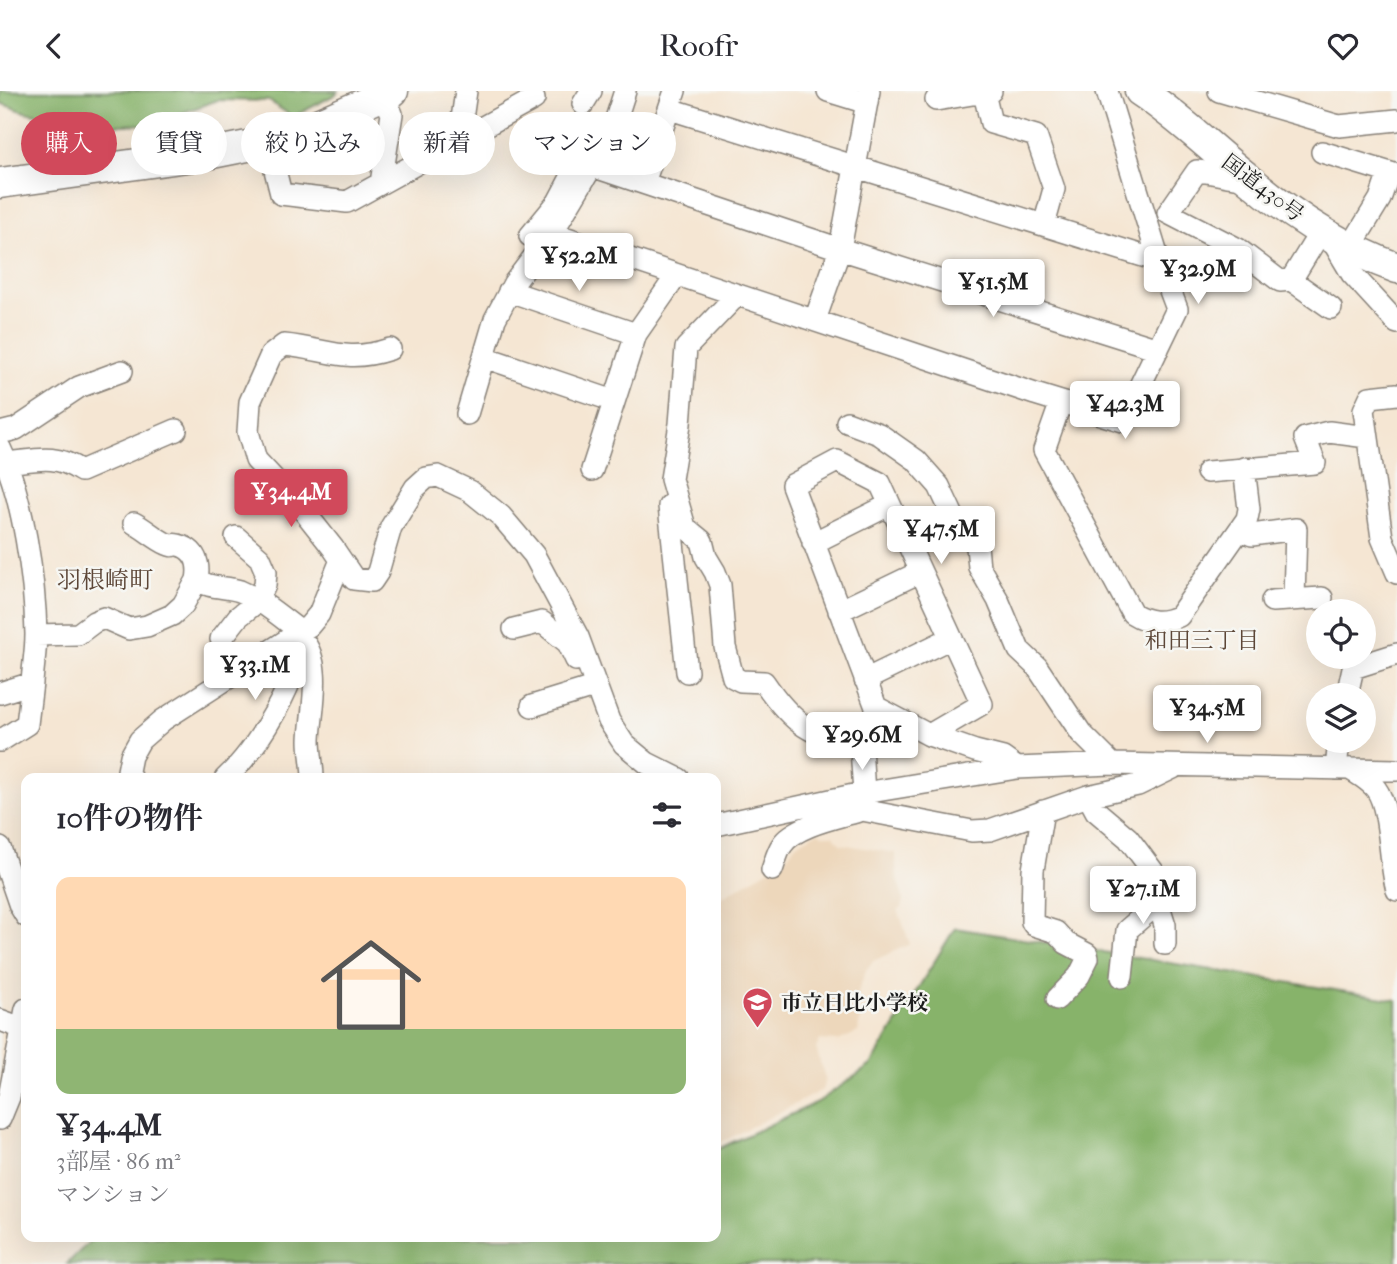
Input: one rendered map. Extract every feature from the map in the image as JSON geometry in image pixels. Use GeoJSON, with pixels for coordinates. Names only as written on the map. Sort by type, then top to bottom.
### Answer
{"type":"FeatureCollection","features":[{"type":"Feature","properties":{"kind":"highway","name":"国道430号"},"geometry":{"type":"LineString","coordinates":[[1161,94],[1247,179],[1334,238],[1397,268]]}},
{"type":"Feature","properties":{"kind":"highway"},"geometry":{"type":"LineString","coordinates":[[341,112],[375,96]]}},
{"type":"Feature","properties":{"kind":"highway"},"geometry":{"type":"LineString","coordinates":[[0,183],[241,147]]}},
{"type":"Feature","properties":{"kind":"street"},"geometry":{"type":"LineString","coordinates":[[463,112],[466,91]]}},
{"type":"Feature","properties":{"kind":"street"},"geometry":{"type":"LineString","coordinates":[[618,112],[625,91]]}},
{"type":"Feature","properties":{"kind":"street"},"geometry":{"type":"LineString","coordinates":[[815,320],[840,249],[868,97],[828,91]]}},
{"type":"Feature","properties":{"kind":"street"},"geometry":{"type":"LineString","coordinates":[[552,233],[1122,421],[1177,309],[1159,261],[1107,91]]}},
{"type":"Feature","properties":{"kind":"street"},"geometry":{"type":"LineString","coordinates":[[1219,91],[1267,98],[1339,126],[1397,120]]}},
{"type":"Feature","properties":{"kind":"street"},"geometry":{"type":"LineString","coordinates":[[936,100],[988,92],[991,123],[1036,136],[1054,189],[1044,225]]}},
{"type":"Feature","properties":{"kind":"street"},"geometry":{"type":"LineString","coordinates":[[375,96],[392,114],[381,183]]}},
{"type":"Feature","properties":{"kind":"street"},"geometry":{"type":"LineString","coordinates":[[495,120],[534,99]]}},
{"type":"Feature","properties":{"kind":"street"},"geometry":{"type":"LineString","coordinates":[[644,183],[673,100],[855,167],[1159,261]]}},
{"type":"Feature","properties":{"kind":"street"},"geometry":{"type":"LineString","coordinates":[[1247,179],[1196,171],[1168,213],[1237,249],[1280,281],[1291,280],[1334,238],[1380,199],[1393,174],[1319,161],[1330,123]]}},
{"type":"Feature","properties":{"kind":"street"},"geometry":{"type":"LineString","coordinates":[[276,175],[281,194],[347,202],[399,173]]}},
{"type":"Feature","properties":{"kind":"street"},"geometry":{"type":"LineString","coordinates":[[530,236],[578,175]]}},
{"type":"Feature","properties":{"kind":"street"},"geometry":{"type":"LineString","coordinates":[[467,414],[495,319],[509,291],[552,233],[581,175]]}},
{"type":"Feature","properties":{"kind":"street"},"geometry":{"type":"LineString","coordinates":[[622,175],[840,249],[1158,349]]}},
{"type":"Feature","properties":{"kind":"street"},"geometry":{"type":"LineString","coordinates":[[1334,238],[1352,274],[1390,315],[1397,341]]}},
{"type":"Feature","properties":{"kind":"street"},"geometry":{"type":"LineString","coordinates":[[592,470],[636,334],[677,275]]}},
{"type":"Feature","properties":{"kind":"street"},"geometry":{"type":"LineString","coordinates":[[1291,280],[1331,308]]}},
{"type":"Feature","properties":{"kind":"street"},"geometry":{"type":"LineString","coordinates":[[509,291],[636,334]]}},
{"type":"Feature","properties":{"kind":"street"},"geometry":{"type":"LineString","coordinates":[[687,672],[669,504],[680,423],[686,348],[737,295]]}},
{"type":"Feature","properties":{"kind":"street"},"geometry":{"type":"LineString","coordinates":[[390,349],[370,356],[354,357],[284,345],[271,355],[250,402],[248,432],[256,460],[303,510],[354,579],[372,580],[378,572],[391,527],[415,488],[426,478],[438,476],[470,491],[501,516],[534,555],[578,637],[591,689]]}},
{"type":"Feature","properties":{"kind":"street"},"geometry":{"type":"LineString","coordinates":[[484,357],[614,401]]}},
{"type":"Feature","properties":{"kind":"street"},"geometry":{"type":"LineString","coordinates":[[0,433],[16,429],[79,387],[122,371]]}},
{"type":"Feature","properties":{"kind":"street"},"geometry":{"type":"LineString","coordinates":[[1397,394],[1370,397],[1364,410],[1382,538],[1397,573]]}},
{"type":"Feature","properties":{"kind":"street"},"geometry":{"type":"LineString","coordinates":[[1061,402],[1044,450],[1132,613],[1142,620],[1167,621],[1179,616],[1240,530],[1247,519],[1249,509],[1244,468]]}},
{"type":"Feature","properties":{"kind":"street"},"geometry":{"type":"LineString","coordinates":[[846,422],[879,433],[916,460],[939,486],[954,517],[977,547],[979,567],[998,600],[1019,650],[1038,667],[1081,733],[1112,764]]}},
{"type":"Feature","properties":{"kind":"street"},"geometry":{"type":"LineString","coordinates":[[0,741],[27,724],[36,635],[32,577],[22,521],[4,456],[53,459],[67,462],[81,471],[176,430]]}},
{"type":"Feature","properties":{"kind":"street"},"geometry":{"type":"LineString","coordinates":[[1207,472],[1315,463],[1305,438],[1329,432],[1367,437]]}},
{"type":"Feature","properties":{"kind":"street"},"geometry":{"type":"LineString","coordinates":[[929,735],[982,704],[880,484],[837,461],[792,485],[876,707],[929,735],[1003,758],[1017,768]]}},
{"type":"Feature","properties":{"kind":"street"},"geometry":{"type":"LineString","coordinates":[[671,479],[685,527],[702,541],[706,557],[720,585],[725,647],[733,677],[741,681],[764,682],[778,703],[814,733],[861,747],[861,799]]}},
{"type":"Feature","properties":{"kind":"street"},"geometry":{"type":"LineString","coordinates":[[813,543],[890,505]]}},
{"type":"Feature","properties":{"kind":"street"},"geometry":{"type":"LineString","coordinates":[[36,635],[78,635],[94,622],[104,618],[129,629],[146,626],[172,615],[183,605],[197,580],[197,559],[180,545],[170,545],[134,523]]}},
{"type":"Feature","properties":{"kind":"street"},"geometry":{"type":"LineString","coordinates":[[1240,530],[1252,534],[1296,529],[1294,599]]}},
{"type":"Feature","properties":{"kind":"street"},"geometry":{"type":"LineString","coordinates":[[221,639],[238,617],[258,601],[265,585],[266,572],[260,558],[236,537]]}},
{"type":"Feature","properties":{"kind":"street"},"geometry":{"type":"LineString","coordinates":[[129,773],[131,756],[140,740],[163,720],[301,635],[309,627],[319,614],[341,560]]}},
{"type":"Feature","properties":{"kind":"street"},"geometry":{"type":"LineString","coordinates":[[839,611],[920,572]]}},
{"type":"Feature","properties":{"kind":"street"},"geometry":{"type":"LineString","coordinates":[[197,580],[218,588],[232,588],[258,601],[301,635],[309,646],[315,702],[310,743],[312,773]]}},
{"type":"Feature","properties":{"kind":"street"},"geometry":{"type":"LineString","coordinates":[[1272,601],[1322,598]]}},
{"type":"Feature","properties":{"kind":"street"},"geometry":{"type":"LineString","coordinates":[[514,629],[542,622],[568,643],[591,689],[624,744],[647,763],[667,773]]}},
{"type":"Feature","properties":{"kind":"street"},"geometry":{"type":"LineString","coordinates":[[231,773],[279,705],[292,679],[302,647],[301,635]]}},
{"type":"Feature","properties":{"kind":"street"},"geometry":{"type":"LineString","coordinates":[[865,680],[951,638]]}},
{"type":"Feature","properties":{"kind":"street"},"geometry":{"type":"LineString","coordinates":[[1350,683],[1353,668],[1397,655]]}},
{"type":"Feature","properties":{"kind":"street"},"geometry":{"type":"LineString","coordinates":[[0,693],[32,683]]}},
{"type":"Feature","properties":{"kind":"street"},"geometry":{"type":"LineString","coordinates":[[531,706],[591,689]]}},
{"type":"Feature","properties":{"kind":"street"},"geometry":{"type":"LineString","coordinates":[[1341,753],[1343,769]]}},
{"type":"Feature","properties":{"kind":"street"},"geometry":{"type":"LineString","coordinates":[[721,824],[1017,768],[1112,764],[1397,770]]}},
{"type":"Feature","properties":{"kind":"street"},"geometry":{"type":"LineString","coordinates":[[772,870],[781,845],[791,835],[861,799],[972,831],[990,830],[1088,796],[1138,785],[1178,766]]}},
{"type":"Feature","properties":{"kind":"street"},"geometry":{"type":"LineString","coordinates":[[1343,769],[1366,779],[1377,791],[1397,890]]}},
{"type":"Feature","properties":{"kind":"street"},"geometry":{"type":"LineString","coordinates":[[1381,803],[1397,787]]}},
{"type":"Feature","properties":{"kind":"street"},"geometry":{"type":"LineString","coordinates":[[1088,796],[1096,811],[1128,838],[1158,878],[1162,888],[1158,903],[1165,925],[1165,944]]}},
{"type":"Feature","properties":{"kind":"street"},"geometry":{"type":"LineString","coordinates":[[1043,811],[1033,870],[1032,922],[1056,932],[1066,943],[1087,954],[1088,958],[1079,976],[1057,999]]}},
{"type":"Feature","properties":{"kind":"street"},"geometry":{"type":"LineString","coordinates":[[721,834],[749,818]]}},
{"type":"Feature","properties":{"kind":"street"},"geometry":{"type":"LineString","coordinates":[[0,848],[21,908]]}},
{"type":"Feature","properties":{"kind":"street"},"geometry":{"type":"LineString","coordinates":[[1122,977],[1127,930],[1158,903]]}},
{"type":"Feature","properties":{"kind":"street"},"geometry":{"type":"LineString","coordinates":[[0,1020],[21,1028]]}},
{"type":"Feature","properties":{"kind":"street"},"geometry":{"type":"LineString","coordinates":[[0,1119],[9,1097],[21,1043]]}},
{"type":"Feature","properties":{"kind":"shaded area"},"geometry":{"type":"Polygon","coordinates":[[[817,832],[833,835],[840,844],[895,853],[897,878],[903,898],[902,908],[898,910],[910,944],[873,961],[866,970],[858,992],[861,1013],[858,1032],[838,1041],[820,1040],[816,1048],[825,1079],[822,1090],[721,1142],[721,897],[784,861],[795,845],[817,832]]]}},
{"type":"Feature","properties":{"kind":"green space"},"geometry":{"type":"Polygon","coordinates":[[[0,91],[338,91],[302,112],[286,112],[269,101],[218,100],[184,112],[131,112],[131,125],[117,125],[117,112],[25,112],[0,103],[0,91]]]}},
{"type":"Feature","properties":{"kind":"green space"},"geometry":{"type":"Polygon","coordinates":[[[955,928],[1397,1000],[1397,1264],[67,1264],[89,1242],[721,1242],[721,1148],[818,1102],[871,1065],[955,928]]]}},
{"type":"Feature","properties":{"kind":"place","name":"市立日比小学校"},"geometry":{"type":"Point","coordinates":[758,1030]}},
{"type":"Feature","properties":{"kind":"district","name":"羽根崎町"},"geometry":{"type":"Point","coordinates":[105,580]}},
{"type":"Feature","properties":{"kind":"district","name":"和田三丁目"},"geometry":{"type":"Point","coordinates":[1202,640]}}]}
